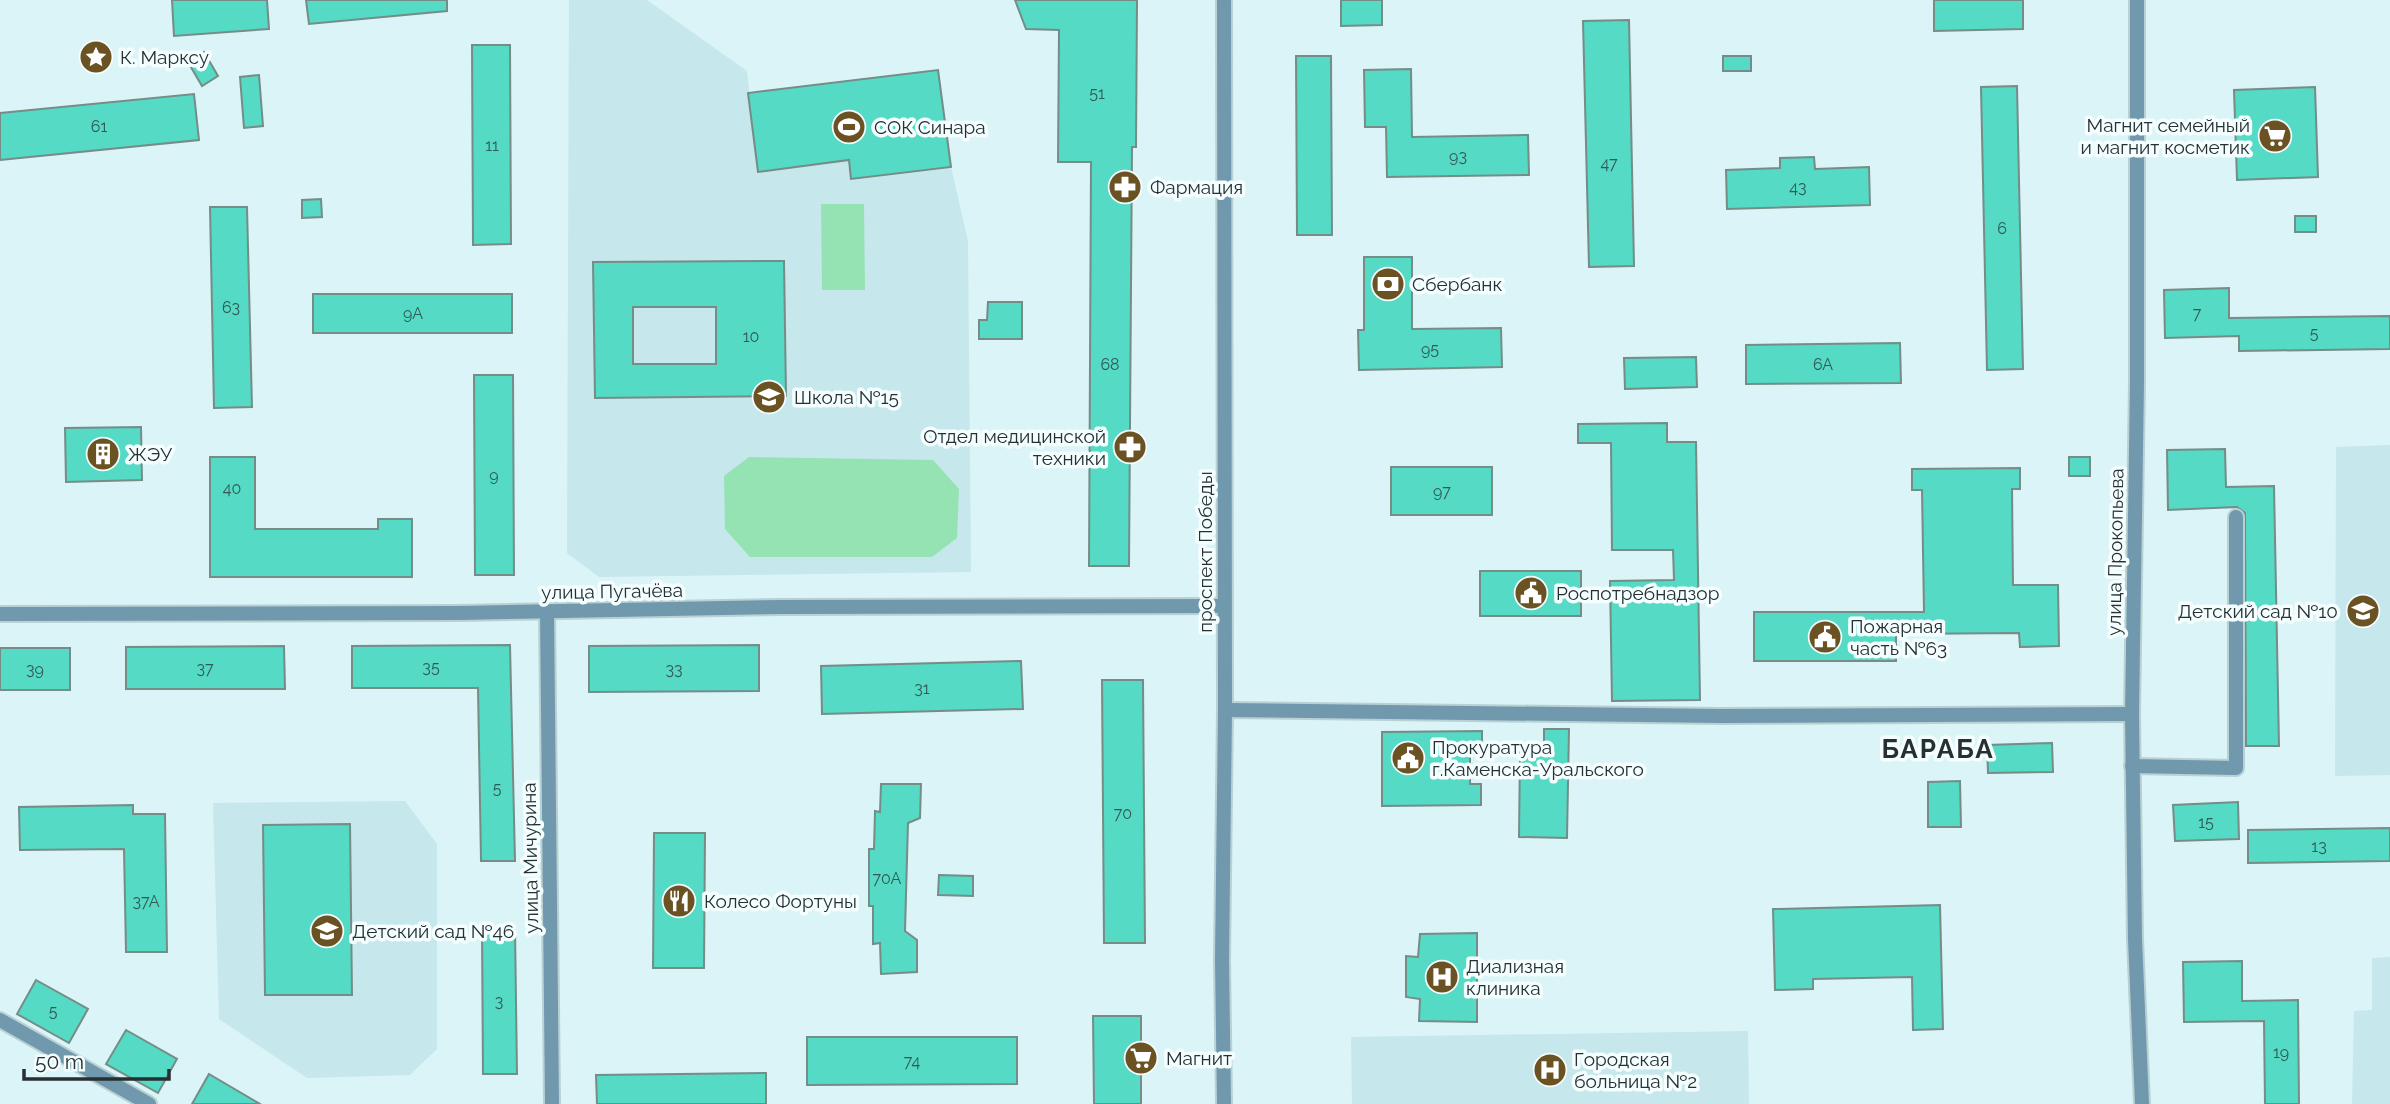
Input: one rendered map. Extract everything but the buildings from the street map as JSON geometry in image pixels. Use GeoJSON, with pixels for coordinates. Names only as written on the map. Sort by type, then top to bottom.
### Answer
{"type":"FeatureCollection","features":[{"type":"Feature","properties":{"kind":"street","name":"проспект Победы"},"geometry":{"type":"LineString","coordinates":[[1224,0],[1224,1104]]}},
{"type":"Feature","properties":{"kind":"street","name":"улица Прокопьева"},"geometry":{"type":"LineString","coordinates":[[2137,0],[2137,383],[2132,766],[2135,939],[2142,1104]]}},
{"type":"Feature","properties":{"kind":"street"},"geometry":{"type":"LineString","coordinates":[[2132,766],[2236,768],[2236,517]]}},
{"type":"Feature","properties":{"kind":"street","name":"улица Пугачёва"},"geometry":{"type":"LineString","coordinates":[[0,614],[1224,606]]}},
{"type":"Feature","properties":{"kind":"street","name":"улица Мичурина"},"geometry":{"type":"LineString","coordinates":[[547,611],[552,1104]]}},
{"type":"Feature","properties":{"kind":"street"},"geometry":{"type":"LineString","coordinates":[[1225,710],[1721,716],[2132,714]]}},
{"type":"Feature","properties":{"kind":"street"},"geometry":{"type":"LineString","coordinates":[[0,1020],[149,1104]]}},
{"type":"Feature","properties":{"kind":"shaded area","name":"Школа №15"},"geometry":{"type":"Polygon","coordinates":[[[569,0],[647,0],[747,71],[758,171],[849,160],[852,179],[951,167],[968,241],[971,572],[599,577],[567,553],[569,0]]]}},
{"type":"Feature","properties":{"kind":"shaded area","name":"Детский сад №10"},"geometry":{"type":"Polygon","coordinates":[[[2390,445],[2390,775],[2335,776],[2336,447],[2390,445]]]}},
{"type":"Feature","properties":{"kind":"shaded area","name":"Детский сад №46"},"geometry":{"type":"Polygon","coordinates":[[[405,801],[437,844],[437,1049],[410,1075],[307,1078],[219,1019],[213,803],[405,801]]]}},
{"type":"Feature","properties":{"kind":"shaded area"},"geometry":{"type":"Polygon","coordinates":[[[2390,957],[2390,1104],[2352,1104],[2354,1011],[2372,1010],[2372,958],[2390,957]]]}},
{"type":"Feature","properties":{"kind":"shaded area","name":"Городская больница №2"},"geometry":{"type":"Polygon","coordinates":[[[1748,1031],[1749,1104],[1352,1104],[1351,1037],[1748,1031]]]}},
{"type":"Feature","properties":{"kind":"green space"},"geometry":{"type":"Polygon","coordinates":[[[821,204],[864,204],[865,290],[822,290],[821,204]]]}},
{"type":"Feature","properties":{"kind":"green space"},"geometry":{"type":"Polygon","coordinates":[[[749,457],[933,460],[959,489],[957,538],[932,557],[750,557],[725,529],[724,476],[749,457]]]}},
{"type":"Feature","properties":{"kind":"place","name":"К. Марксу"},"geometry":{"type":"Point","coordinates":[96,57]}},
{"type":"Feature","properties":{"kind":"place","name":"СОК Синара"},"geometry":{"type":"Point","coordinates":[849,127]}},
{"type":"Feature","properties":{"kind":"place","name":"Магнит семейный и магнит косметик"},"geometry":{"type":"Point","coordinates":[2275,136]}},
{"type":"Feature","properties":{"kind":"place","name":"Фармация"},"geometry":{"type":"Point","coordinates":[1125,187]}},
{"type":"Feature","properties":{"kind":"place","name":"Сбербанк"},"geometry":{"type":"Point","coordinates":[1388,284]}},
{"type":"Feature","properties":{"kind":"place","name":"Школа №15"},"geometry":{"type":"Point","coordinates":[769,397]}},
{"type":"Feature","properties":{"kind":"place","name":"Отдел медицинской техники"},"geometry":{"type":"Point","coordinates":[1130,447]}},
{"type":"Feature","properties":{"kind":"place","name":"ЖЭУ"},"geometry":{"type":"Point","coordinates":[103,454]}},
{"type":"Feature","properties":{"kind":"place","name":"Роспотребнадзор"},"geometry":{"type":"Point","coordinates":[1531,593]}},
{"type":"Feature","properties":{"kind":"place","name":"Детский сад №10"},"geometry":{"type":"Point","coordinates":[2363,611]}},
{"type":"Feature","properties":{"kind":"place","name":"Пожарная часть №63"},"geometry":{"type":"Point","coordinates":[1825,637]}},
{"type":"Feature","properties":{"kind":"place","name":"Прокуратура г.Каменска-Уральского"},"geometry":{"type":"Point","coordinates":[1408,758]}},
{"type":"Feature","properties":{"kind":"place","name":"Колесо Фортуны"},"geometry":{"type":"Point","coordinates":[679,901]}},
{"type":"Feature","properties":{"kind":"place","name":"Детский сад №46"},"geometry":{"type":"Point","coordinates":[327,931]}},
{"type":"Feature","properties":{"kind":"place","name":"Диализная клиника"},"geometry":{"type":"Point","coordinates":[1442,977]}},
{"type":"Feature","properties":{"kind":"place","name":"Магнит"},"geometry":{"type":"Point","coordinates":[1141,1058]}},
{"type":"Feature","properties":{"kind":"place","name":"Городская больница №2"},"geometry":{"type":"Point","coordinates":[1550,1070]}},
{"type":"Feature","properties":{"kind":"district","name":"БАРАБА"},"geometry":{"type":"Point","coordinates":[1938,749]}}]}
